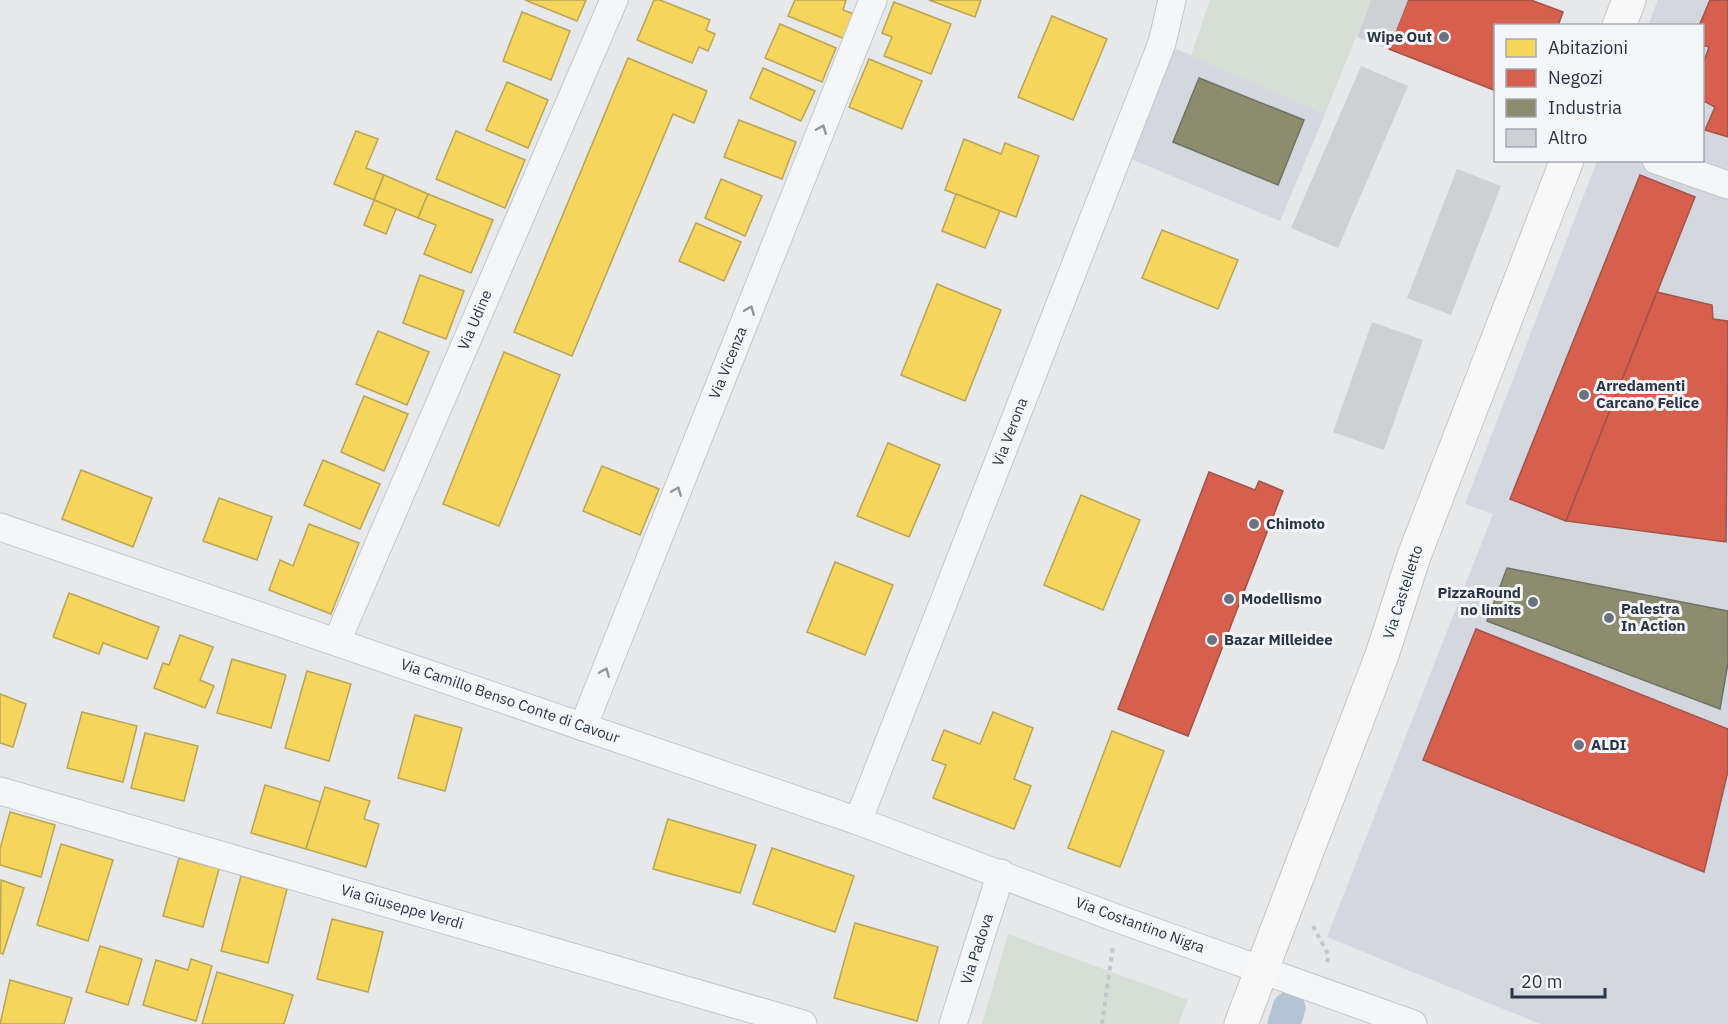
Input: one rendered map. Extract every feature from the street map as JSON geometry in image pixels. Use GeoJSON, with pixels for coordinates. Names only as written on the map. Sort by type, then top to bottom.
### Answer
{"type":"FeatureCollection","features":[{"type":"Feature","properties":{"kind":"main road"},"geometry":{"type":"LineString","coordinates":[[1620,24],[1629,0]]}},
{"type":"Feature","properties":{"kind":"main road","name":"Via Castelletto"},"geometry":{"type":"LineString","coordinates":[[1240,1024],[1382,656],[1414,556],[1566,162]]}},
{"type":"Feature","properties":{"kind":"street","name":"Via Udine"},"geometry":{"type":"LineString","coordinates":[[337,641],[614,0]]}},
{"type":"Feature","properties":{"kind":"street","name":"Via Vicenza"},"geometry":{"type":"LineString","coordinates":[[583,727],[873,0]]}},
{"type":"Feature","properties":{"kind":"street","name":"Via Verona"},"geometry":{"type":"LineString","coordinates":[[858,821],[1162,43],[1172,0]]}},
{"type":"Feature","properties":{"kind":"street"},"geometry":{"type":"LineString","coordinates":[[1662,162],[1728,185]]}},
{"type":"Feature","properties":{"kind":"street","name":"Via Camillo Benso Conte di Cavour"},"geometry":{"type":"LineString","coordinates":[[0,526],[858,821],[1010,877]]}},
{"type":"Feature","properties":{"kind":"street","name":"Via Giuseppe Verdi"},"geometry":{"type":"LineString","coordinates":[[0,791],[803,1024]]}},
{"type":"Feature","properties":{"kind":"street","name":"Via Costantino Nigra"},"geometry":{"type":"LineString","coordinates":[[1010,877],[1116,918],[1413,1024]]}},
{"type":"Feature","properties":{"kind":"street","name":"Via Padova"},"geometry":{"type":"LineString","coordinates":[[953,1024],[1010,877]]}},
{"type":"Feature","properties":{"kind":"path"},"geometry":{"type":"LineString","coordinates":[[1102,1024],[1116,918]]}},
{"type":"Feature","properties":{"kind":"shaded area"},"geometry":{"type":"Polygon","coordinates":[[[1210,0],[1371,0],[1325,114],[1191,56],[1210,0]]]}},
{"type":"Feature","properties":{"kind":"shaded area"},"geometry":{"type":"Polygon","coordinates":[[[1658,0],[1728,0],[1728,1024],[1540,1024],[1327,937],[1493,514],[1465,504],[1597,162],[1704,162],[1704,24],[1648,24],[1658,0]]]}},
{"type":"Feature","properties":{"kind":"shaded area"},"geometry":{"type":"Polygon","coordinates":[[[1170,46],[1325,114],[1280,221],[1126,157],[1170,46]]]}},
{"type":"Feature","properties":{"kind":"shaded area"},"geometry":{"type":"Polygon","coordinates":[[[1008,934],[1188,1000],[1178,1024],[982,1024],[1008,934]]]}},
{"type":"Feature","properties":{"kind":"building: Abitazioni"},"geometry":{"type":"Polygon","coordinates":[[[525,0],[586,0],[577,21],[525,0]]]}},
{"type":"Feature","properties":{"kind":"building: Abitazioni"},"geometry":{"type":"Polygon","coordinates":[[[654,0],[660,0],[710,20],[706,30],[715,34],[708,51],[699,47],[692,63],[637,40],[654,0]]]}},
{"type":"Feature","properties":{"kind":"building: Abitazioni"},"geometry":{"type":"Polygon","coordinates":[[[795,0],[846,0],[843,10],[854,14],[845,39],[788,16],[795,0]]]}},
{"type":"Feature","properties":{"kind":"building: Abitazioni"},"geometry":{"type":"Polygon","coordinates":[[[929,0],[981,0],[975,17],[929,0]]]}},
{"type":"Feature","properties":{"kind":"building: Abitazioni"},"geometry":{"type":"Polygon","coordinates":[[[894,2],[951,24],[931,74],[884,56],[892,37],[882,33],[894,2]]]}},
{"type":"Feature","properties":{"kind":"building: Abitazioni"},"geometry":{"type":"Polygon","coordinates":[[[522,12],[570,31],[551,80],[503,61],[522,12]]]}},
{"type":"Feature","properties":{"kind":"building: Abitazioni"},"geometry":{"type":"Polygon","coordinates":[[[1052,16],[1107,39],[1073,120],[1018,97],[1052,16]]]}},
{"type":"Feature","properties":{"kind":"building: Abitazioni"},"geometry":{"type":"Polygon","coordinates":[[[780,24],[836,48],[822,82],[765,58],[780,24]]]}},
{"type":"Feature","properties":{"kind":"building: Abitazioni"},"geometry":{"type":"Polygon","coordinates":[[[628,58],[707,91],[694,123],[673,114],[572,356],[514,332],[628,58]]]}},
{"type":"Feature","properties":{"kind":"building: Abitazioni"},"geometry":{"type":"Polygon","coordinates":[[[869,59],[922,81],[902,129],[849,107],[869,59]]]}},
{"type":"Feature","properties":{"kind":"building: Abitazioni"},"geometry":{"type":"Polygon","coordinates":[[[763,68],[815,91],[801,121],[750,98],[763,68]]]}},
{"type":"Feature","properties":{"kind":"building: Abitazioni"},"geometry":{"type":"Polygon","coordinates":[[[507,82],[548,100],[528,148],[486,130],[507,82]]]}},
{"type":"Feature","properties":{"kind":"building: Abitazioni"},"geometry":{"type":"Polygon","coordinates":[[[739,120],[796,142],[782,179],[724,157],[739,120]]]}},
{"type":"Feature","properties":{"kind":"building: Abitazioni"},"geometry":{"type":"Polygon","coordinates":[[[356,131],[378,139],[366,168],[384,175],[374,200],[334,184],[356,131]]]}},
{"type":"Feature","properties":{"kind":"building: Abitazioni"},"geometry":{"type":"Polygon","coordinates":[[[456,131],[525,160],[505,208],[436,179],[456,131]]]}},
{"type":"Feature","properties":{"kind":"building: Abitazioni"},"geometry":{"type":"Polygon","coordinates":[[[964,139],[1001,154],[1005,143],[1039,156],[1016,217],[945,190],[964,139]]]}},
{"type":"Feature","properties":{"kind":"building: Abitazioni"},"geometry":{"type":"Polygon","coordinates":[[[384,175],[428,194],[418,218],[374,200],[384,175]]]}},
{"type":"Feature","properties":{"kind":"building: Abitazioni"},"geometry":{"type":"Polygon","coordinates":[[[721,179],[762,196],[745,236],[705,218],[721,179]]]}},
{"type":"Feature","properties":{"kind":"building: Abitazioni"},"geometry":{"type":"Polygon","coordinates":[[[428,194],[493,220],[471,273],[424,254],[436,225],[418,218],[428,194]]]}},
{"type":"Feature","properties":{"kind":"building: Abitazioni"},"geometry":{"type":"Polygon","coordinates":[[[956,194],[1000,211],[985,248],[942,231],[956,194]]]}},
{"type":"Feature","properties":{"kind":"building: Abitazioni"},"geometry":{"type":"Polygon","coordinates":[[[374,200],[396,209],[386,234],[364,225],[374,200]]]}},
{"type":"Feature","properties":{"kind":"building: Abitazioni"},"geometry":{"type":"Polygon","coordinates":[[[696,223],[741,242],[724,281],[679,261],[696,223]]]}},
{"type":"Feature","properties":{"kind":"building: Abitazioni"},"geometry":{"type":"Polygon","coordinates":[[[1162,230],[1238,260],[1218,309],[1142,278],[1162,230]]]}},
{"type":"Feature","properties":{"kind":"building: Abitazioni"},"geometry":{"type":"Polygon","coordinates":[[[420,275],[464,291],[446,339],[403,323],[420,275]]]}},
{"type":"Feature","properties":{"kind":"building: Abitazioni"},"geometry":{"type":"Polygon","coordinates":[[[937,284],[1001,310],[965,401],[901,375],[937,284]]]}},
{"type":"Feature","properties":{"kind":"building: Abitazioni"},"geometry":{"type":"Polygon","coordinates":[[[378,331],[429,352],[407,405],[356,384],[378,331]]]}},
{"type":"Feature","properties":{"kind":"building: Abitazioni"},"geometry":{"type":"Polygon","coordinates":[[[504,352],[560,375],[499,526],[443,504],[504,352]]]}},
{"type":"Feature","properties":{"kind":"building: Abitazioni"},"geometry":{"type":"Polygon","coordinates":[[[364,396],[408,414],[384,471],[341,452],[364,396]]]}},
{"type":"Feature","properties":{"kind":"building: Abitazioni"},"geometry":{"type":"Polygon","coordinates":[[[888,443],[940,465],[909,537],[857,516],[888,443]]]}},
{"type":"Feature","properties":{"kind":"building: Abitazioni"},"geometry":{"type":"Polygon","coordinates":[[[323,460],[380,484],[360,529],[304,505],[323,460]]]}},
{"type":"Feature","properties":{"kind":"building: Abitazioni"},"geometry":{"type":"Polygon","coordinates":[[[602,466],[659,489],[640,535],[583,511],[602,466]]]}},
{"type":"Feature","properties":{"kind":"building: Abitazioni"},"geometry":{"type":"Polygon","coordinates":[[[81,470],[152,498],[133,547],[62,519],[81,470]]]}},
{"type":"Feature","properties":{"kind":"building: Abitazioni"},"geometry":{"type":"Polygon","coordinates":[[[1081,495],[1140,520],[1103,610],[1044,585],[1081,495]]]}},
{"type":"Feature","properties":{"kind":"building: Abitazioni"},"geometry":{"type":"Polygon","coordinates":[[[219,498],[272,517],[257,560],[203,541],[219,498]]]}},
{"type":"Feature","properties":{"kind":"building: Abitazioni"},"geometry":{"type":"Polygon","coordinates":[[[309,524],[359,543],[331,614],[269,590],[280,560],[293,566],[309,524]]]}},
{"type":"Feature","properties":{"kind":"building: Abitazioni"},"geometry":{"type":"Polygon","coordinates":[[[835,562],[893,585],[865,655],[807,632],[835,562]]]}},
{"type":"Feature","properties":{"kind":"building: Abitazioni"},"geometry":{"type":"Polygon","coordinates":[[[69,593],[159,627],[147,659],[103,643],[99,654],[53,637],[69,593]]]}},
{"type":"Feature","properties":{"kind":"building: Abitazioni"},"geometry":{"type":"Polygon","coordinates":[[[180,635],[213,647],[200,680],[214,686],[205,708],[154,688],[163,663],[169,665],[180,635]]]}},
{"type":"Feature","properties":{"kind":"building: Abitazioni"},"geometry":{"type":"Polygon","coordinates":[[[232,659],[286,675],[271,728],[217,713],[232,659]]]}},
{"type":"Feature","properties":{"kind":"building: Abitazioni"},"geometry":{"type":"Polygon","coordinates":[[[307,671],[351,684],[329,761],[285,748],[307,671]]]}},
{"type":"Feature","properties":{"kind":"building: Abitazioni"},"geometry":{"type":"Polygon","coordinates":[[[0,694],[26,704],[13,747],[0,743],[0,694]]]}},
{"type":"Feature","properties":{"kind":"building: Abitazioni"},"geometry":{"type":"Polygon","coordinates":[[[82,712],[137,726],[123,782],[67,768],[82,712]]]}},
{"type":"Feature","properties":{"kind":"building: Abitazioni"},"geometry":{"type":"Polygon","coordinates":[[[993,712],[1033,728],[1014,779],[1031,786],[1014,829],[933,798],[946,765],[932,760],[944,730],[980,744],[993,712]]]}},
{"type":"Feature","properties":{"kind":"building: Abitazioni"},"geometry":{"type":"Polygon","coordinates":[[[415,715],[462,728],[445,791],[398,778],[415,715]]]}},
{"type":"Feature","properties":{"kind":"building: Abitazioni"},"geometry":{"type":"Polygon","coordinates":[[[1112,731],[1164,751],[1120,867],[1068,848],[1112,731]]]}},
{"type":"Feature","properties":{"kind":"building: Abitazioni"},"geometry":{"type":"Polygon","coordinates":[[[145,733],[198,746],[184,801],[131,788],[145,733]]]}},
{"type":"Feature","properties":{"kind":"building: Abitazioni"},"geometry":{"type":"Polygon","coordinates":[[[265,785],[321,802],[306,849],[251,833],[265,785]]]}},
{"type":"Feature","properties":{"kind":"building: Abitazioni"},"geometry":{"type":"Polygon","coordinates":[[[325,787],[370,801],[364,819],[379,824],[366,867],[306,849],[325,787]]]}},
{"type":"Feature","properties":{"kind":"building: Abitazioni"},"geometry":{"type":"Polygon","coordinates":[[[10,812],[55,825],[41,877],[0,865],[0,849],[10,812]]]}},
{"type":"Feature","properties":{"kind":"building: Abitazioni"},"geometry":{"type":"Polygon","coordinates":[[[668,819],[756,845],[740,893],[653,869],[668,819]]]}},
{"type":"Feature","properties":{"kind":"building: Abitazioni"},"geometry":{"type":"Polygon","coordinates":[[[61,844],[113,860],[88,941],[37,925],[61,844]]]}},
{"type":"Feature","properties":{"kind":"building: Abitazioni"},"geometry":{"type":"Polygon","coordinates":[[[772,848],[854,876],[835,932],[753,904],[772,848]]]}},
{"type":"Feature","properties":{"kind":"building: Abitazioni"},"geometry":{"type":"Polygon","coordinates":[[[179,858],[219,869],[203,927],[163,916],[179,858]]]}},
{"type":"Feature","properties":{"kind":"building: Abitazioni"},"geometry":{"type":"Polygon","coordinates":[[[241,876],[287,889],[268,963],[221,951],[241,876]]]}},
{"type":"Feature","properties":{"kind":"building: Abitazioni"},"geometry":{"type":"Polygon","coordinates":[[[1,880],[24,888],[3,954],[0,953],[1,880]]]}},
{"type":"Feature","properties":{"kind":"building: Abitazioni"},"geometry":{"type":"Polygon","coordinates":[[[332,919],[383,932],[368,992],[317,979],[332,919]]]}},
{"type":"Feature","properties":{"kind":"building: Abitazioni"},"geometry":{"type":"Polygon","coordinates":[[[855,923],[938,947],[917,1021],[834,998],[855,923]]]}},
{"type":"Feature","properties":{"kind":"building: Abitazioni"},"geometry":{"type":"Polygon","coordinates":[[[100,946],[142,959],[128,1005],[86,992],[100,946]]]}},
{"type":"Feature","properties":{"kind":"building: Abitazioni"},"geometry":{"type":"Polygon","coordinates":[[[191,959],[212,966],[196,1021],[143,1005],[156,960],[188,970],[191,959]]]}},
{"type":"Feature","properties":{"kind":"building: Abitazioni"},"geometry":{"type":"Polygon","coordinates":[[[217,972],[293,995],[284,1024],[202,1024],[217,972]]]}},
{"type":"Feature","properties":{"kind":"building: Abitazioni"},"geometry":{"type":"Polygon","coordinates":[[[10,980],[72,998],[64,1024],[0,1024],[10,980]]]}},
{"type":"Feature","properties":{"kind":"building: Negozi","name":"Wipe Out"},"geometry":{"type":"Polygon","coordinates":[[[1408,0],[1531,0],[1563,12],[1559,24],[1494,24],[1494,90],[1389,49],[1408,0]]]}},
{"type":"Feature","properties":{"kind":"building: Negozi"},"geometry":{"type":"Polygon","coordinates":[[[1710,0],[1728,0],[1728,137],[1705,130],[1715,107],[1704,101],[1704,61],[1709,47],[1704,46],[1704,24],[1700,24],[1710,0]]]}},
{"type":"Feature","properties":{"kind":"building: Negozi","name":"Arredamenti Carcano Felice"},"geometry":{"type":"Polygon","coordinates":[[[1640,175],[1695,197],[1566,521],[1510,499],[1640,175]]]}},
{"type":"Feature","properties":{"kind":"building: Negozi"},"geometry":{"type":"Polygon","coordinates":[[[1657,292],[1712,305],[1713,319],[1728,321],[1726,542],[1566,521],[1657,292]]]}},
{"type":"Feature","properties":{"kind":"building: Negozi"},"geometry":{"type":"Polygon","coordinates":[[[1209,472],[1255,490],[1259,481],[1283,491],[1188,736],[1118,709],[1209,472]]]}},
{"type":"Feature","properties":{"kind":"building: Negozi","name":"ALDI"},"geometry":{"type":"Polygon","coordinates":[[[1476,629],[1728,729],[1728,771],[1704,872],[1423,760],[1476,629]]]}},
{"type":"Feature","properties":{"kind":"building: Industria"},"geometry":{"type":"Polygon","coordinates":[[[1199,78],[1304,120],[1278,185],[1173,142],[1199,78]]]}},
{"type":"Feature","properties":{"kind":"building: Industria"},"geometry":{"type":"Polygon","coordinates":[[[1507,568],[1728,611],[1728,663],[1720,709],[1487,621],[1507,568]]]}},
{"type":"Feature","properties":{"kind":"building: Altro"},"geometry":{"type":"Polygon","coordinates":[[[1371,0],[1408,0],[1389,49],[1357,37],[1371,0]]]}},
{"type":"Feature","properties":{"kind":"building: Altro"},"geometry":{"type":"Polygon","coordinates":[[[1361,66],[1408,86],[1338,248],[1291,228],[1361,66]]]}},
{"type":"Feature","properties":{"kind":"building: Altro"},"geometry":{"type":"Polygon","coordinates":[[[1457,169],[1501,186],[1451,315],[1407,298],[1457,169]]]}},
{"type":"Feature","properties":{"kind":"building: Altro"},"geometry":{"type":"Polygon","coordinates":[[[1372,322],[1423,340],[1384,450],[1333,432],[1372,322]]]}},
{"type":"Feature","properties":{"kind":"waterway"},"geometry":{"type":"LineString","coordinates":[[1284,1024],[1289,1008]]}},
{"type":"Feature","properties":{"kind":"place","name":"Wipe Out"},"geometry":{"type":"Point","coordinates":[1444,37]}},
{"type":"Feature","properties":{"kind":"place","name":"Arredamenti Carcano Felice"},"geometry":{"type":"Point","coordinates":[1584,395]}},
{"type":"Feature","properties":{"kind":"place","name":"Chimoto"},"geometry":{"type":"Point","coordinates":[1254,524]}},
{"type":"Feature","properties":{"kind":"place","name":"Modellismo"},"geometry":{"type":"Point","coordinates":[1229,599]}},
{"type":"Feature","properties":{"kind":"place","name":"PizzaRound no limits"},"geometry":{"type":"Point","coordinates":[1533,602]}},
{"type":"Feature","properties":{"kind":"place","name":"Palestra In Action"},"geometry":{"type":"Point","coordinates":[1609,618]}},
{"type":"Feature","properties":{"kind":"place","name":"Bazar Milleidee"},"geometry":{"type":"Point","coordinates":[1212,640]}},
{"type":"Feature","properties":{"kind":"place","name":"ALDI"},"geometry":{"type":"Point","coordinates":[1579,745]}}]}
